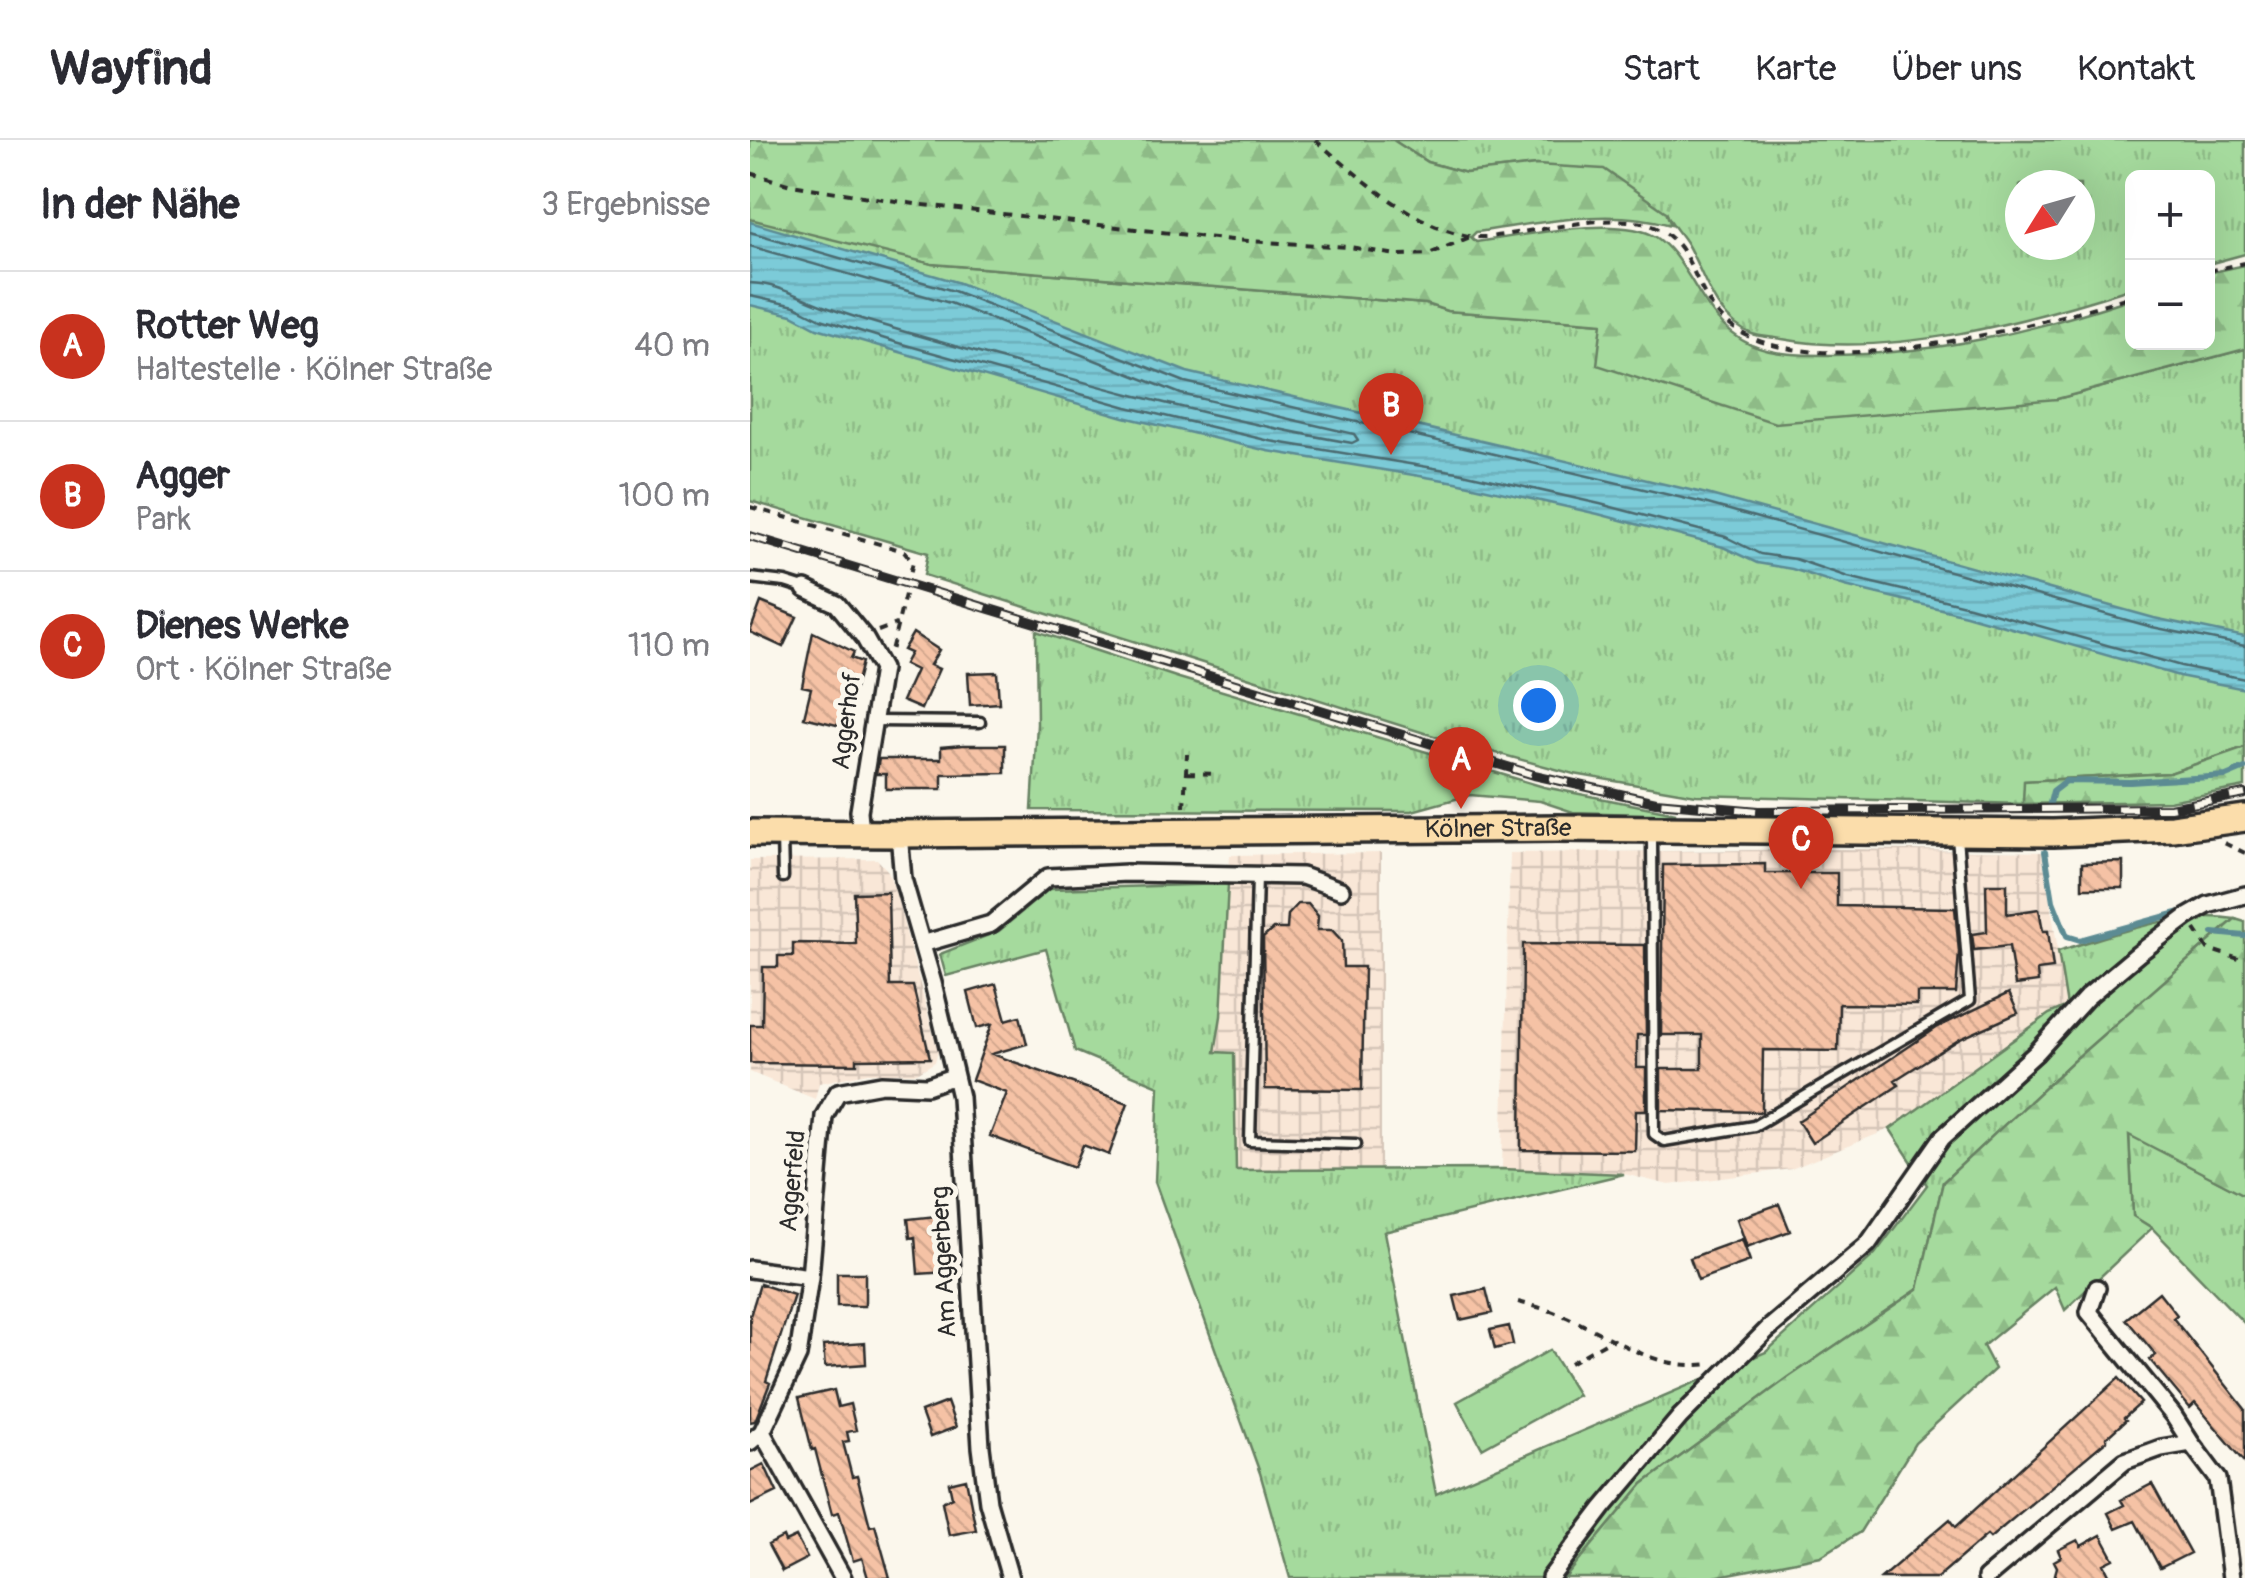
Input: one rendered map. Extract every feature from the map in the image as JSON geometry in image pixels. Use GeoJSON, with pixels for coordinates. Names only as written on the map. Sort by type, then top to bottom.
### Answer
{"type":"FeatureCollection","features":[{"type":"Feature","properties":{"kind":"main road","name":"Kölner Straße"},"geometry":{"type":"LineString","coordinates":[[750,832],[1956,832],[2172,828],[2245,818]]}},
{"type":"Feature","properties":{"kind":"street","name":"Aggerhof"},"geometry":{"type":"LineString","coordinates":[[805,589],[837,604],[864,636],[882,669],[860,833]]}},
{"type":"Feature","properties":{"kind":"street","name":"Am Aggerberg"},"geometry":{"type":"LineString","coordinates":[[899,834],[903,879],[960,1097],[980,1447],[988,1502],[1010,1578]]}},
{"type":"Feature","properties":{"kind":"street"},"geometry":{"type":"LineString","coordinates":[[922,944],[991,924],[1048,877],[1126,873],[1302,876],[1342,890]]}},
{"type":"Feature","properties":{"kind":"street"},"geometry":{"type":"LineString","coordinates":[[1550,1578],[1667,1432],[1738,1358],[1868,1244],[1942,1138],[2036,1053],[2087,998],[2187,916],[2245,894]]}},
{"type":"Feature","properties":{"kind":"street","name":"Aggerfeld"},"geometry":{"type":"LineString","coordinates":[[756,1437],[798,1356],[810,1277],[824,1116],[838,1092],[882,1084],[927,1086],[955,1076]]}},
{"type":"Feature","properties":{"kind":"street"},"geometry":{"type":"LineString","coordinates":[[750,1269],[810,1277]]}},
{"type":"Feature","properties":{"kind":"street"},"geometry":{"type":"LineString","coordinates":[[2097,1288],[2089,1312],[2173,1415],[2218,1479],[2231,1578]]}},
{"type":"Feature","properties":{"kind":"street"},"geometry":{"type":"LineString","coordinates":[[756,1437],[843,1578]]}},
{"type":"Feature","properties":{"kind":"street"},"geometry":{"type":"LineString","coordinates":[[1986,1578],[2125,1461],[2161,1448],[2191,1443]]}},
{"type":"Feature","properties":{"kind":"lane"},"geometry":{"type":"LineString","coordinates":[[750,578],[805,589]]}},
{"type":"Feature","properties":{"kind":"lane"},"geometry":{"type":"LineString","coordinates":[[874,721],[980,722]]}},
{"type":"Feature","properties":{"kind":"lane"},"geometry":{"type":"LineString","coordinates":[[1652,830],[1654,1134],[1664,1142],[1754,1126],[1970,1000],[1956,832]]}},
{"type":"Feature","properties":{"kind":"lane"},"geometry":{"type":"LineString","coordinates":[[782,833],[783,877]]}},
{"type":"Feature","properties":{"kind":"lane"},"geometry":{"type":"LineString","coordinates":[[1256,876],[1250,1141],[1356,1144]]}},
{"type":"Feature","properties":{"kind":"path"},"geometry":{"type":"LineString","coordinates":[[1315,140],[1356,175],[1428,223],[1470,237]]}},
{"type":"Feature","properties":{"kind":"path"},"geometry":{"type":"LineString","coordinates":[[750,173],[790,185],[915,204],[1232,240],[1350,247],[1396,255],[1429,254],[1470,237],[1610,220],[1640,223],[1666,231],[1684,253],[1717,314],[1732,327],[1755,340],[1809,351],[1888,349],[1988,336],[2125,298]]}},
{"type":"Feature","properties":{"kind":"path"},"geometry":{"type":"LineString","coordinates":[[2215,269],[2245,263]]}},
{"type":"Feature","properties":{"kind":"path"},"geometry":{"type":"LineString","coordinates":[[750,507],[904,551],[913,562],[897,624]]}},
{"type":"Feature","properties":{"kind":"path"},"geometry":{"type":"LineString","coordinates":[[1183,832],[1186,754]]}},
{"type":"Feature","properties":{"kind":"path"},"geometry":{"type":"LineString","coordinates":[[1186,773],[1218,774]]}},
{"type":"Feature","properties":{"kind":"path"},"geometry":{"type":"LineString","coordinates":[[2187,916],[2208,950],[2245,961]]}},
{"type":"Feature","properties":{"kind":"path"},"geometry":{"type":"LineString","coordinates":[[1518,1302],[1575,1320],[1662,1363],[1688,1367],[1738,1358]]}},
{"type":"Feature","properties":{"kind":"path"},"geometry":{"type":"LineString","coordinates":[[1570,1363],[1612,1339]]}},
{"type":"Feature","properties":{"kind":"shaded area"},"geometry":{"type":"Polygon","coordinates":[[[1841,849],[2042,852],[2067,1006],[2049,1014],[1890,1129],[1791,1169],[1669,1185],[1624,1174],[1502,1169],[1510,853],[1841,849]]]}},
{"type":"Feature","properties":{"kind":"shaded area"},"geometry":{"type":"Polygon","coordinates":[[[1381,853],[1381,1169],[1236,1170],[1234,1054],[1215,1053],[1221,1016],[1230,855],[1381,853]]]}},
{"type":"Feature","properties":{"kind":"shaded area"},"geometry":{"type":"Polygon","coordinates":[[[877,859],[888,871],[895,891],[938,1051],[935,1062],[917,1073],[868,1073],[819,1083],[815,1099],[750,1072],[750,860],[877,859]]]}},
{"type":"Feature","properties":{"kind":"green space"},"geometry":{"type":"Polygon","coordinates":[[[750,140],[1393,140],[1427,162],[1466,173],[1536,165],[1604,169],[1666,212],[1671,225],[1622,217],[1574,218],[1476,232],[1471,237],[1476,242],[1594,227],[1639,230],[1656,237],[1671,251],[1723,325],[1761,349],[1834,355],[1948,345],[2059,321],[2125,300],[2125,350],[2215,350],[2215,271],[2245,265],[2245,349],[2057,399],[1775,423],[1597,365],[1602,323],[1447,311],[1426,304],[932,264],[750,219],[750,140]]]}},
{"type":"Feature","properties":{"kind":"green space"},"geometry":{"type":"Polygon","coordinates":[[[1393,140],[2245,140],[2245,254],[2215,262],[2215,170],[2125,170],[2125,290],[2049,313],[1959,333],[1868,344],[1824,344],[1759,336],[1728,318],[1666,212],[1536,165],[1466,173],[1427,162],[1393,140]]]}},
{"type":"Feature","properties":{"kind":"green space"},"geometry":{"type":"Polygon","coordinates":[[[750,218],[865,243],[932,264],[1426,304],[1447,311],[1603,323],[1598,365],[2057,399],[2245,349],[2245,747],[2170,773],[2025,781],[2023,804],[1696,795],[1574,774],[1437,737],[924,575],[928,553],[750,501],[750,218]]]}},
{"type":"Feature","properties":{"kind":"green space"},"geometry":{"type":"Polygon","coordinates":[[[1036,631],[1544,787],[1676,813],[1573,812],[1540,801],[1470,795],[1412,811],[1032,810],[1037,724],[1036,631]]]}},
{"type":"Feature","properties":{"kind":"green space"},"geometry":{"type":"Polygon","coordinates":[[[2245,747],[2245,787],[2169,801],[2023,804],[2024,781],[2170,773],[2245,747]]]}},
{"type":"Feature","properties":{"kind":"green space"},"geometry":{"type":"Polygon","coordinates":[[[1228,884],[1221,1016],[1215,1052],[1234,1053],[1236,1170],[1502,1169],[1624,1174],[1384,1232],[1436,1494],[1766,1352],[1875,1254],[1927,1185],[1890,1129],[2049,1014],[2067,1006],[2058,951],[2168,921],[2235,919],[1943,1182],[1918,1289],[1643,1484],[1565,1578],[1290,1578],[1260,1473],[1155,1182],[1159,1086],[1075,1051],[1046,949],[946,976],[940,954],[999,931],[1049,889],[1228,884]]]}},
{"type":"Feature","properties":{"kind":"green space"},"geometry":{"type":"Polygon","coordinates":[[[2235,919],[2245,922],[2245,1195],[2129,1135],[2133,1216],[2152,1228],[2065,1310],[2055,1287],[1983,1346],[1995,1369],[1915,1443],[1860,1532],[1821,1556],[1709,1578],[1565,1578],[1643,1484],[1918,1289],[1943,1182],[2235,919]]]}},
{"type":"Feature","properties":{"kind":"green space"},"geometry":{"type":"Polygon","coordinates":[[[2129,1134],[2245,1195],[2245,1324],[2152,1228],[2133,1216],[2129,1134]]]}},
{"type":"Feature","properties":{"kind":"green space"},"geometry":{"type":"Polygon","coordinates":[[[1550,1350],[1578,1395],[1482,1448],[1457,1402],[1550,1350]]]}},
{"type":"Feature","properties":{"kind":"water"},"geometry":{"type":"Polygon","coordinates":[[[750,222],[957,282],[1187,372],[1707,494],[2154,618],[2245,637],[2245,689],[2179,676],[1966,615],[1757,563],[1723,547],[1598,514],[1456,482],[1268,451],[1124,417],[817,328],[792,315],[750,305],[750,222]]]}},
{"type":"Feature","properties":{"kind":"building"},"geometry":{"type":"Polygon","coordinates":[[[761,602],[797,617],[783,647],[750,632],[761,602]]]}},
{"type":"Feature","properties":{"kind":"building"},"geometry":{"type":"Polygon","coordinates":[[[813,632],[854,652],[851,658],[862,662],[845,727],[804,717],[811,688],[802,686],[813,632]]]}},
{"type":"Feature","properties":{"kind":"building"},"geometry":{"type":"Polygon","coordinates":[[[913,633],[939,650],[930,665],[939,669],[921,709],[902,701],[916,670],[904,664],[910,653],[903,650],[913,633]]]}},
{"type":"Feature","properties":{"kind":"building"},"geometry":{"type":"Polygon","coordinates":[[[997,672],[999,703],[970,705],[968,673],[997,672]]]}},
{"type":"Feature","properties":{"kind":"building"},"geometry":{"type":"Polygon","coordinates":[[[1005,745],[1005,773],[942,774],[942,789],[886,789],[886,774],[876,774],[879,759],[941,759],[941,747],[1005,745]]]}},
{"type":"Feature","properties":{"kind":"building"},"geometry":{"type":"Polygon","coordinates":[[[2123,862],[2123,888],[2082,888],[2082,863],[2123,862]]]}},
{"type":"Feature","properties":{"kind":"building"},"geometry":{"type":"Polygon","coordinates":[[[1765,864],[1765,873],[1837,873],[1837,906],[1955,908],[1959,952],[1956,993],[1917,993],[1917,1005],[1839,1004],[1838,1051],[1763,1050],[1762,1112],[1661,1110],[1661,1069],[1702,1069],[1702,1035],[1661,1035],[1663,865],[1765,864]]]}},
{"type":"Feature","properties":{"kind":"building"},"geometry":{"type":"Polygon","coordinates":[[[1986,884],[2007,884],[2007,914],[2039,909],[2043,931],[2048,931],[2053,968],[2037,970],[2038,982],[2015,985],[2009,946],[1974,950],[1972,934],[1987,932],[1986,884]]]}},
{"type":"Feature","properties":{"kind":"building"},"geometry":{"type":"Polygon","coordinates":[[[888,892],[890,986],[913,986],[930,1058],[857,1059],[857,1064],[750,1063],[750,1025],[762,1025],[763,967],[778,967],[778,956],[793,956],[793,943],[856,944],[854,893],[888,892]]]}},
{"type":"Feature","properties":{"kind":"building"},"geometry":{"type":"Polygon","coordinates":[[[1298,904],[1308,904],[1318,916],[1317,930],[1332,930],[1342,941],[1343,967],[1364,967],[1362,1090],[1265,1089],[1263,938],[1273,929],[1287,929],[1288,915],[1298,904]]]}},
{"type":"Feature","properties":{"kind":"building"},"geometry":{"type":"Polygon","coordinates":[[[1523,944],[1645,945],[1646,1035],[1637,1035],[1637,1068],[1646,1068],[1646,1110],[1636,1110],[1635,1151],[1521,1150],[1523,944]]]}},
{"type":"Feature","properties":{"kind":"building"},"geometry":{"type":"Polygon","coordinates":[[[996,984],[1006,1020],[1020,1016],[1027,1044],[992,1054],[1128,1103],[1109,1155],[1083,1145],[1074,1167],[990,1136],[1007,1093],[972,1080],[992,1024],[977,1028],[968,992],[996,984]]]}},
{"type":"Feature","properties":{"kind":"building"},"geometry":{"type":"Polygon","coordinates":[[[2009,993],[2018,1013],[1960,1039],[1895,1080],[1899,1085],[1812,1143],[1798,1121],[1938,1027],[2009,993]]]}},
{"type":"Feature","properties":{"kind":"building"},"geometry":{"type":"Polygon","coordinates":[[[1779,1204],[1790,1231],[1747,1247],[1737,1219],[1779,1204]]]}},
{"type":"Feature","properties":{"kind":"building"},"geometry":{"type":"Polygon","coordinates":[[[936,1216],[939,1242],[944,1241],[947,1272],[918,1274],[915,1237],[910,1238],[908,1219],[936,1216]]]}},
{"type":"Feature","properties":{"kind":"building"},"geometry":{"type":"Polygon","coordinates":[[[1742,1239],[1750,1261],[1698,1280],[1690,1258],[1742,1239]]]}},
{"type":"Feature","properties":{"kind":"building"},"geometry":{"type":"Polygon","coordinates":[[[837,1273],[865,1273],[865,1306],[837,1306],[837,1273]]]}},
{"type":"Feature","properties":{"kind":"building"},"geometry":{"type":"Polygon","coordinates":[[[760,1284],[794,1295],[766,1381],[770,1383],[755,1421],[750,1422],[750,1316],[760,1284]]]}},
{"type":"Feature","properties":{"kind":"building"},"geometry":{"type":"Polygon","coordinates":[[[1486,1289],[1492,1313],[1460,1320],[1454,1296],[1486,1289]]]}},
{"type":"Feature","properties":{"kind":"building"},"geometry":{"type":"Polygon","coordinates":[[[2159,1292],[2177,1315],[2173,1318],[2245,1409],[2245,1462],[2195,1403],[2190,1408],[2150,1360],[2156,1355],[2126,1319],[2159,1292]]]}},
{"type":"Feature","properties":{"kind":"building"},"geometry":{"type":"Polygon","coordinates":[[[1509,1326],[1513,1344],[1495,1349],[1490,1330],[1509,1326]]]}},
{"type":"Feature","properties":{"kind":"building"},"geometry":{"type":"Polygon","coordinates":[[[865,1343],[866,1364],[825,1367],[823,1346],[865,1343]]]}},
{"type":"Feature","properties":{"kind":"building"},"geometry":{"type":"Polygon","coordinates":[[[2119,1378],[2141,1403],[2107,1440],[1937,1578],[1881,1578],[1950,1519],[1956,1527],[2119,1378]]]}},
{"type":"Feature","properties":{"kind":"building"},"geometry":{"type":"Polygon","coordinates":[[[834,1390],[838,1407],[850,1404],[856,1430],[847,1432],[849,1441],[843,1442],[870,1526],[875,1525],[890,1578],[868,1578],[862,1558],[853,1561],[839,1512],[832,1514],[815,1449],[812,1450],[799,1398],[834,1390]]]}},
{"type":"Feature","properties":{"kind":"building"},"geometry":{"type":"Polygon","coordinates":[[[947,1402],[956,1427],[930,1437],[921,1412],[947,1402]]]}},
{"type":"Feature","properties":{"kind":"building"},"geometry":{"type":"Polygon","coordinates":[[[764,1464],[777,1492],[750,1505],[750,1471],[764,1464]]]}},
{"type":"Feature","properties":{"kind":"building"},"geometry":{"type":"Polygon","coordinates":[[[966,1479],[976,1530],[949,1535],[942,1502],[952,1497],[949,1483],[966,1479]]]}},
{"type":"Feature","properties":{"kind":"building"},"geometry":{"type":"Polygon","coordinates":[[[2152,1484],[2190,1553],[2160,1568],[2135,1521],[2116,1529],[2108,1513],[2124,1505],[2121,1500],[2152,1484]]]}},
{"type":"Feature","properties":{"kind":"building"},"geometry":{"type":"Polygon","coordinates":[[[2101,1535],[2114,1559],[2104,1564],[2111,1578],[2054,1578],[2054,1561],[2061,1557],[2058,1550],[2078,1540],[2081,1546],[2101,1535]]]}},
{"type":"Feature","properties":{"kind":"building"},"geometry":{"type":"Polygon","coordinates":[[[783,1537],[785,1542],[796,1537],[807,1558],[782,1571],[768,1545],[783,1537]]]}},
{"type":"Feature","properties":{"kind":"waterway"},"geometry":{"type":"LineString","coordinates":[[2050,803],[2053,791],[2066,781],[2226,776],[2245,768]]}},
{"type":"Feature","properties":{"kind":"waterway"},"geometry":{"type":"LineString","coordinates":[[2045,852],[2053,901],[2067,936],[2080,940],[2181,912]]}},
{"type":"Feature","properties":{"kind":"waterway"},"geometry":{"type":"LineString","coordinates":[[2213,933],[2245,936]]}},
{"type":"Feature","properties":{"kind":"railway"},"geometry":{"type":"LineString","coordinates":[[750,536],[1534,775],[1656,802],[1759,811],[2170,808],[2245,794]]}},
{"type":"Feature","properties":{"kind":"place","name":"Agger"},"geometry":{"type":"Point","coordinates":[1391,455]}},
{"type":"Feature","properties":{"kind":"place","name":"Rotter Weg"},"geometry":{"type":"Point","coordinates":[1461,809]}},
{"type":"Feature","properties":{"kind":"place","name":"Dienes Werke"},"geometry":{"type":"Point","coordinates":[1801,889]}}]}
